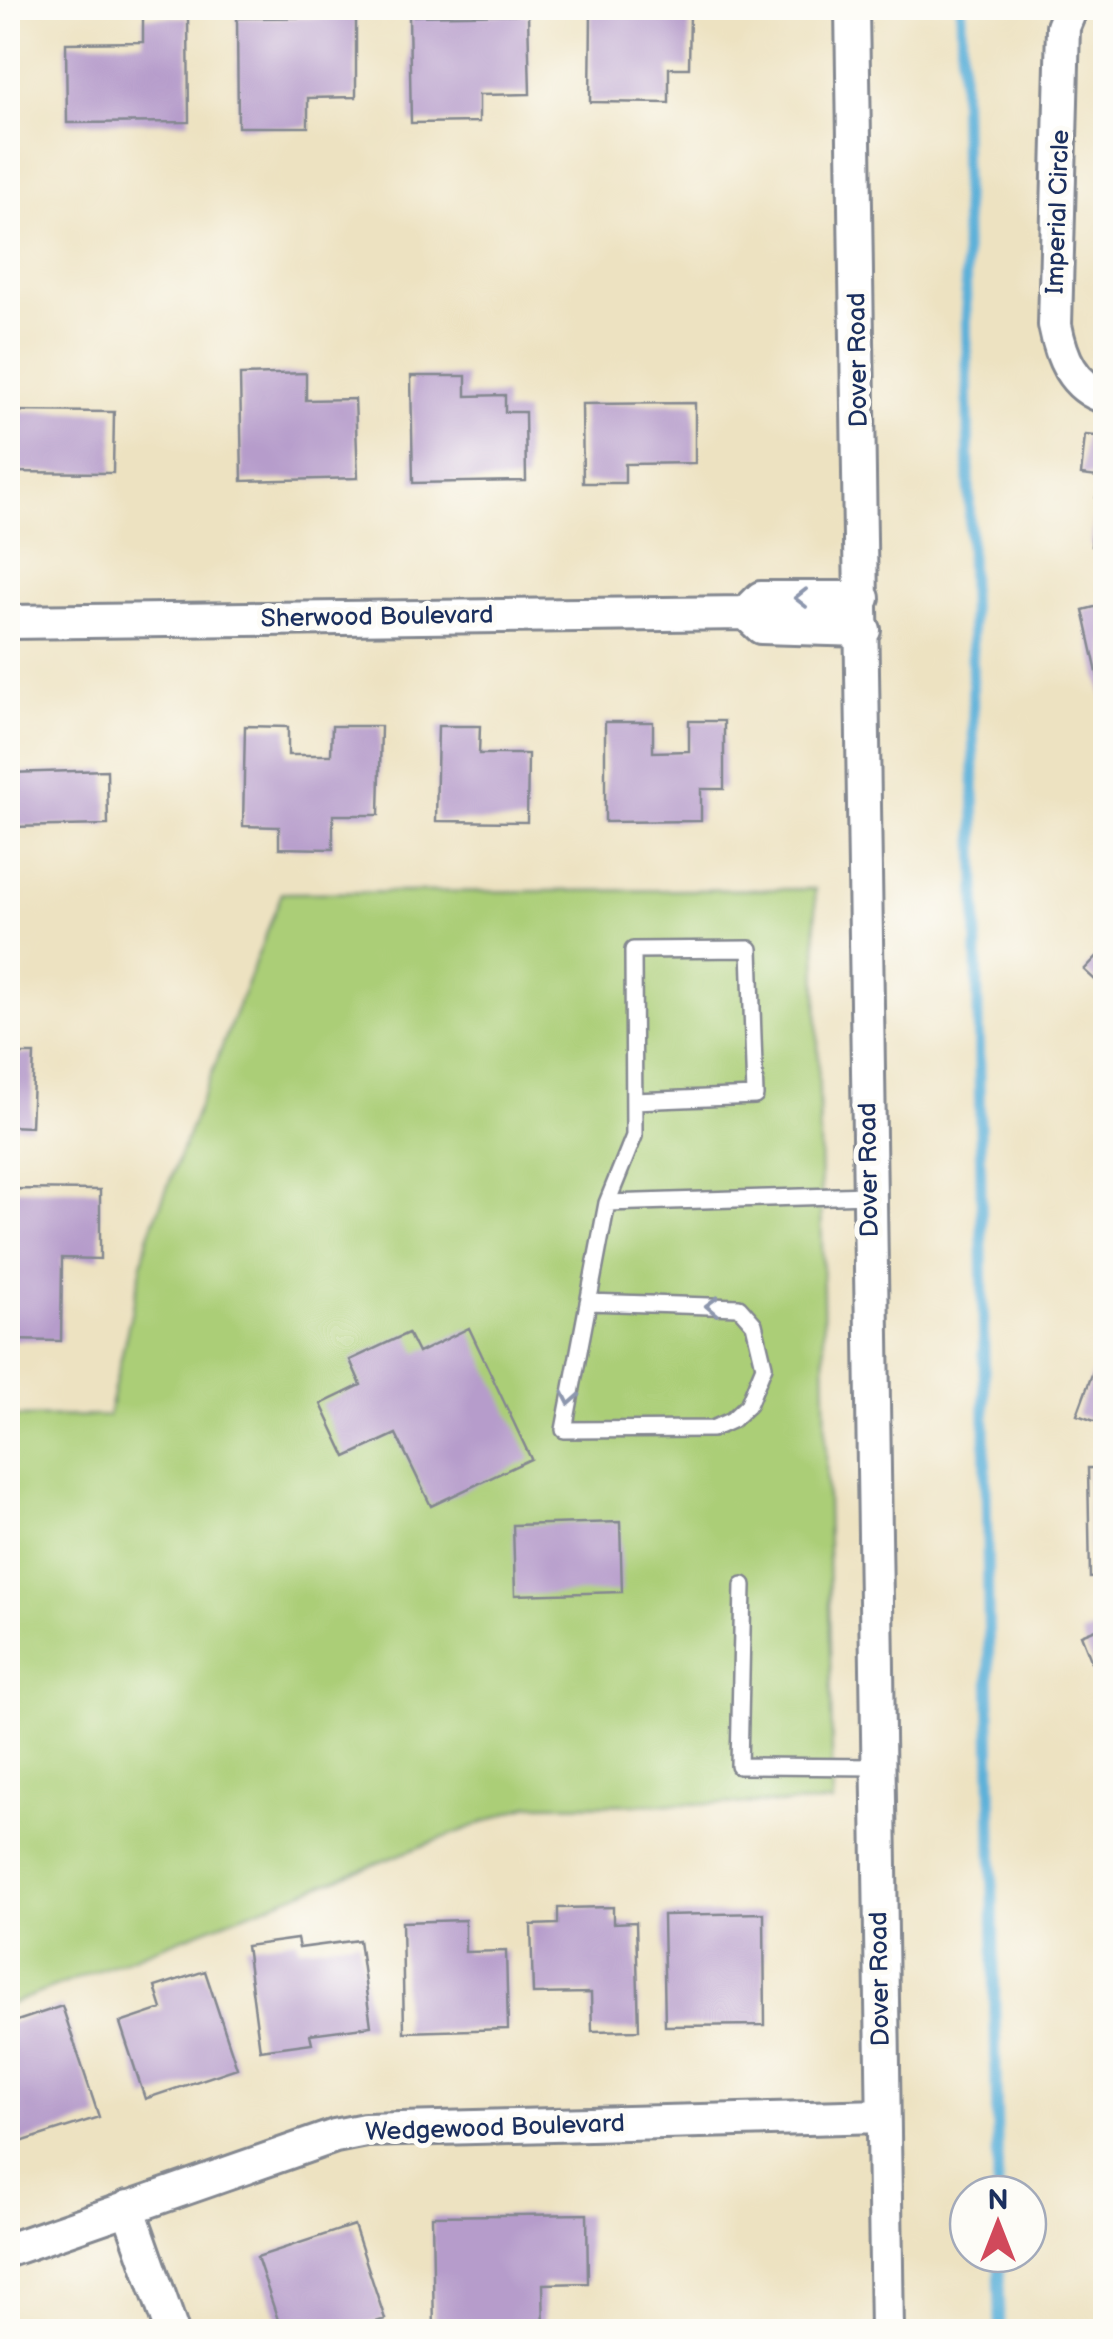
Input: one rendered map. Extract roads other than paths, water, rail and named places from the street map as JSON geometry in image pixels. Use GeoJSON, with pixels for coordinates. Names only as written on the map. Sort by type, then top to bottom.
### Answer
{"type":"FeatureCollection","features":[{"type":"Feature","properties":{"kind":"street","name":"Dover Road"},"geometry":{"type":"LineString","coordinates":[[852,8],[888,2332]]}},
{"type":"Feature","properties":{"kind":"street","name":"Imperial Circle"},"geometry":{"type":"LineString","coordinates":[[1071,8],[1063,27],[1055,325],[1060,353],[1073,376],[1106,397]]}},
{"type":"Feature","properties":{"kind":"street","name":"Sherwood Boulevard"},"geometry":{"type":"LineString","coordinates":[[8,622],[746,613],[761,627],[863,614]]}},
{"type":"Feature","properties":{"kind":"street","name":"Wedgewood Boulevard"},"geometry":{"type":"LineString","coordinates":[[8,2250],[335,2136],[365,2130],[882,2116]]}},
{"type":"Feature","properties":{"kind":"street"},"geometry":{"type":"LineString","coordinates":[[128,2206],[172,2332]]}},
{"type":"Feature","properties":{"kind":"lane"},"geometry":{"type":"LineString","coordinates":[[588,1302],[740,1307],[754,1324],[764,1366],[748,1405],[712,1429],[564,1430],[588,1302],[608,1203],[634,1136],[633,950],[750,950],[755,1096],[634,1101]]}},
{"type":"Feature","properties":{"kind":"lane"},"geometry":{"type":"LineString","coordinates":[[608,1203],[869,1195]]}},
{"type":"Feature","properties":{"kind":"lane"},"geometry":{"type":"LineString","coordinates":[[744,1585],[739,1766],[878,1768]]}},
{"type":"Feature","properties":{"kind":"waterway"},"geometry":{"type":"LineString","coordinates":[[961,8],[998,2174]]}},
{"type":"Feature","properties":{"kind":"waterway"},"geometry":{"type":"LineString","coordinates":[[999,2274],[1000,2332]]}}]}
